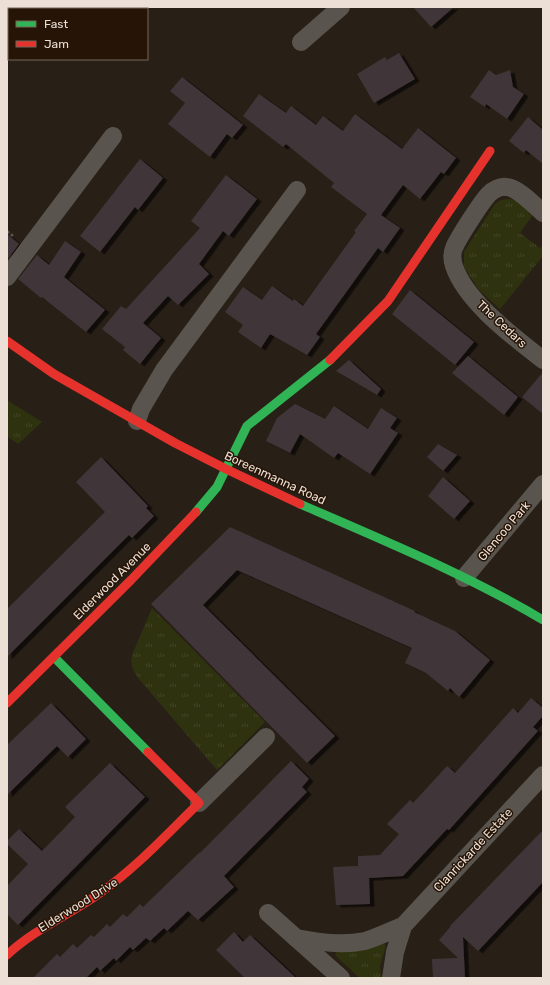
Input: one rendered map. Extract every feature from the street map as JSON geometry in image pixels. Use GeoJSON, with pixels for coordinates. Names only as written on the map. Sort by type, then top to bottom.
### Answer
{"type":"FeatureCollection","features":[{"type":"Feature","properties":{"kind":"street"},"geometry":{"type":"LineString","coordinates":[[301,42],[341,7]]}},
{"type":"Feature","properties":{"kind":"street"},"geometry":{"type":"LineString","coordinates":[[7,277],[113,136]]}},
{"type":"Feature","properties":{"kind":"street","name":"Elderwood Avenue"},"geometry":{"type":"LineString","coordinates":[[7,703],[193,516],[214,491],[248,426],[335,356],[388,302],[490,151]]}},
{"type":"Feature","properties":{"kind":"street","name":"The Cedars"},"geometry":{"type":"LineString","coordinates":[[543,212],[519,192],[506,187],[494,190],[484,200],[458,240],[452,257],[454,267],[460,279],[483,308],[494,320],[543,360]]}},
{"type":"Feature","properties":{"kind":"street"},"geometry":{"type":"LineString","coordinates":[[137,421],[141,409],[164,370],[297,190]]}},
{"type":"Feature","properties":{"kind":"street","name":"Boreenmanna Road"},"geometry":{"type":"LineString","coordinates":[[7,340],[54,374],[226,469],[293,501],[405,550],[506,598],[543,620]]}},
{"type":"Feature","properties":{"kind":"street","name":"Glencoo Park"},"geometry":{"type":"LineString","coordinates":[[464,578],[543,484]]}},
{"type":"Feature","properties":{"kind":"street"},"geometry":{"type":"LineString","coordinates":[[54,657],[199,803]]}},
{"type":"Feature","properties":{"kind":"street","name":"Elderwood Drive"},"geometry":{"type":"LineString","coordinates":[[7,955],[16,945],[27,937],[96,896],[133,868],[266,737]]}},
{"type":"Feature","properties":{"kind":"street","name":"Clanrickarde Estate"},"geometry":{"type":"LineString","coordinates":[[296,938],[327,943],[355,942],[375,938],[403,926],[543,775]]}},
{"type":"Feature","properties":{"kind":"street"},"geometry":{"type":"LineString","coordinates":[[268,913],[341,978]]}},
{"type":"Feature","properties":{"kind":"street","name":"Clanrickarde Estate"},"geometry":{"type":"LineString","coordinates":[[391,978],[395,952],[403,926]]}},
{"type":"Feature","properties":{"kind":"green space"},"geometry":{"type":"Polygon","coordinates":[[[507,199],[518,202],[532,216],[520,233],[540,248],[543,245],[543,256],[500,309],[479,290],[464,267],[464,252],[495,204],[501,200],[507,199]]]}},
{"type":"Feature","properties":{"kind":"green space"},"geometry":{"type":"Polygon","coordinates":[[[7,400],[42,422],[18,444],[7,436],[7,400]]]}},
{"type":"Feature","properties":{"kind":"green space"},"geometry":{"type":"Polygon","coordinates":[[[152,608],[265,722],[217,770],[139,679],[132,668],[132,655],[152,608]]]}},
{"type":"Feature","properties":{"kind":"green space"},"geometry":{"type":"Polygon","coordinates":[[[384,943],[386,946],[380,966],[381,978],[360,978],[335,954],[337,951],[384,943]]]}},
{"type":"Feature","properties":{"kind":"building"},"geometry":{"type":"Polygon","coordinates":[[[413,7],[454,7],[431,27],[413,7]]]}},
{"type":"Feature","properties":{"kind":"building"},"geometry":{"type":"Polygon","coordinates":[[[399,53],[415,79],[374,103],[357,74],[385,57],[387,60],[399,53]]]}},
{"type":"Feature","properties":{"kind":"building"},"geometry":{"type":"Polygon","coordinates":[[[489,70],[496,75],[510,70],[513,87],[524,94],[507,119],[486,104],[485,107],[470,97],[489,70]]]}},
{"type":"Feature","properties":{"kind":"building"},"geometry":{"type":"Polygon","coordinates":[[[182,77],[243,125],[232,138],[227,134],[210,157],[168,124],[185,103],[170,91],[182,77]]]}},
{"type":"Feature","properties":{"kind":"building"},"geometry":{"type":"Polygon","coordinates":[[[259,94],[286,113],[291,106],[316,125],[323,116],[343,131],[355,114],[402,149],[418,128],[456,158],[444,174],[441,172],[420,199],[403,185],[381,215],[400,228],[383,252],[378,248],[316,334],[320,337],[307,355],[270,334],[261,348],[238,332],[243,325],[225,312],[243,287],[262,300],[272,286],[293,301],[294,299],[303,306],[356,232],[354,231],[367,214],[331,187],[334,183],[286,144],[283,147],[243,116],[259,94]]]}},
{"type":"Feature","properties":{"kind":"building"},"geometry":{"type":"Polygon","coordinates":[[[528,117],[543,130],[543,164],[526,150],[524,153],[509,141],[528,117]]]}},
{"type":"Feature","properties":{"kind":"building"},"geometry":{"type":"Polygon","coordinates":[[[140,159],[163,178],[138,210],[135,207],[100,252],[80,236],[140,159]]]}},
{"type":"Feature","properties":{"kind":"building"},"geometry":{"type":"Polygon","coordinates":[[[226,175],[257,199],[229,236],[223,231],[199,264],[209,274],[178,305],[168,296],[143,323],[161,338],[140,364],[123,350],[125,347],[102,329],[121,306],[126,309],[200,228],[191,221],[226,175]]]}},
{"type":"Feature","properties":{"kind":"building"},"geometry":{"type":"Polygon","coordinates":[[[7,234],[19,244],[7,260],[7,234]]]}},
{"type":"Feature","properties":{"kind":"building"},"geometry":{"type":"Polygon","coordinates":[[[65,241],[81,252],[64,277],[105,310],[86,332],[18,279],[37,255],[49,265],[65,241]]]}},
{"type":"Feature","properties":{"kind":"building"},"geometry":{"type":"Polygon","coordinates":[[[410,290],[474,342],[455,365],[392,314],[410,290]]]}},
{"type":"Feature","properties":{"kind":"building"},"geometry":{"type":"Polygon","coordinates":[[[468,356],[518,397],[504,415],[452,373],[468,356]]]}},
{"type":"Feature","properties":{"kind":"building"},"geometry":{"type":"Polygon","coordinates":[[[349,360],[381,389],[377,395],[336,371],[349,360]]]}},
{"type":"Feature","properties":{"kind":"building"},"geometry":{"type":"Polygon","coordinates":[[[543,372],[543,414],[522,397],[543,372]]]}},
{"type":"Feature","properties":{"kind":"building"},"geometry":{"type":"Polygon","coordinates":[[[295,404],[325,419],[334,406],[368,429],[381,408],[397,418],[390,428],[398,433],[370,474],[338,453],[334,458],[300,434],[290,453],[266,441],[277,418],[295,404]]]}},
{"type":"Feature","properties":{"kind":"building"},"geometry":{"type":"Polygon","coordinates":[[[438,444],[457,455],[443,471],[427,457],[438,444]]]}},
{"type":"Feature","properties":{"kind":"building"},"geometry":{"type":"Polygon","coordinates":[[[101,457],[148,506],[146,508],[154,516],[132,538],[129,535],[7,657],[7,609],[105,512],[76,482],[101,457]]]}},
{"type":"Feature","properties":{"kind":"building"},"geometry":{"type":"Polygon","coordinates":[[[443,477],[470,501],[454,519],[428,496],[443,477]]]}},
{"type":"Feature","properties":{"kind":"building"},"geometry":{"type":"Polygon","coordinates":[[[230,527],[415,611],[414,612],[455,631],[490,660],[459,697],[450,688],[448,691],[426,673],[405,663],[412,648],[237,570],[203,605],[335,736],[307,763],[151,604],[230,527]]]}},
{"type":"Feature","properties":{"kind":"building"},"geometry":{"type":"Polygon","coordinates":[[[531,698],[543,708],[543,716],[533,727],[538,731],[449,830],[447,829],[403,876],[369,878],[370,904],[336,905],[333,867],[358,866],[358,856],[380,855],[399,834],[387,824],[410,800],[413,803],[447,766],[455,773],[513,708],[518,713],[531,698]]]}},
{"type":"Feature","properties":{"kind":"building"},"geometry":{"type":"Polygon","coordinates":[[[51,703],[86,739],[68,757],[57,746],[7,795],[7,745],[51,703]]]}},
{"type":"Feature","properties":{"kind":"building"},"geometry":{"type":"Polygon","coordinates":[[[291,761],[309,779],[302,787],[307,792],[224,876],[234,887],[198,920],[188,911],[167,931],[164,928],[150,941],[146,938],[133,950],[130,947],[116,961],[114,958],[100,971],[97,967],[86,978],[33,978],[57,954],[60,957],[73,944],[77,948],[91,935],[94,937],[107,924],[110,927],[123,914],[127,917],[140,904],[143,907],[200,853],[291,761]]]}},
{"type":"Feature","properties":{"kind":"building"},"geometry":{"type":"Polygon","coordinates":[[[110,763],[145,797],[18,925],[7,914],[7,886],[28,864],[7,844],[7,841],[19,829],[42,851],[75,817],[65,807],[110,763]]]}},
{"type":"Feature","properties":{"kind":"building"},"geometry":{"type":"Polygon","coordinates":[[[543,830],[543,882],[478,951],[463,937],[465,978],[433,978],[432,959],[458,958],[439,940],[450,926],[543,830]]]}},
{"type":"Feature","properties":{"kind":"building"},"geometry":{"type":"Polygon","coordinates":[[[234,932],[243,942],[250,935],[296,978],[245,978],[216,950],[234,932]]]}},
{"type":"Feature","properties":{"kind":"traffic: fast"},"geometry":{"type":"LineString","coordinates":[[196,512],[217,487],[247,426],[330,360]]}},
{"type":"Feature","properties":{"kind":"traffic: fast"},"geometry":{"type":"LineString","coordinates":[[300,504],[393,544],[454,573],[514,603],[543,620]]}},
{"type":"Feature","properties":{"kind":"traffic: fast"},"geometry":{"type":"LineString","coordinates":[[54,657],[148,752]]}},
{"type":"Feature","properties":{"kind":"traffic: jam"},"geometry":{"type":"LineString","coordinates":[[330,360],[388,301],[490,151]]}},
{"type":"Feature","properties":{"kind":"traffic: jam"},"geometry":{"type":"LineString","coordinates":[[7,341],[54,374],[175,443],[300,504]]}},
{"type":"Feature","properties":{"kind":"traffic: jam"},"geometry":{"type":"LineString","coordinates":[[7,703],[131,580],[196,512]]}},
{"type":"Feature","properties":{"kind":"traffic: jam"},"geometry":{"type":"LineString","coordinates":[[7,955],[29,937],[88,901],[114,883],[151,850],[199,803],[148,752]]}}]}
